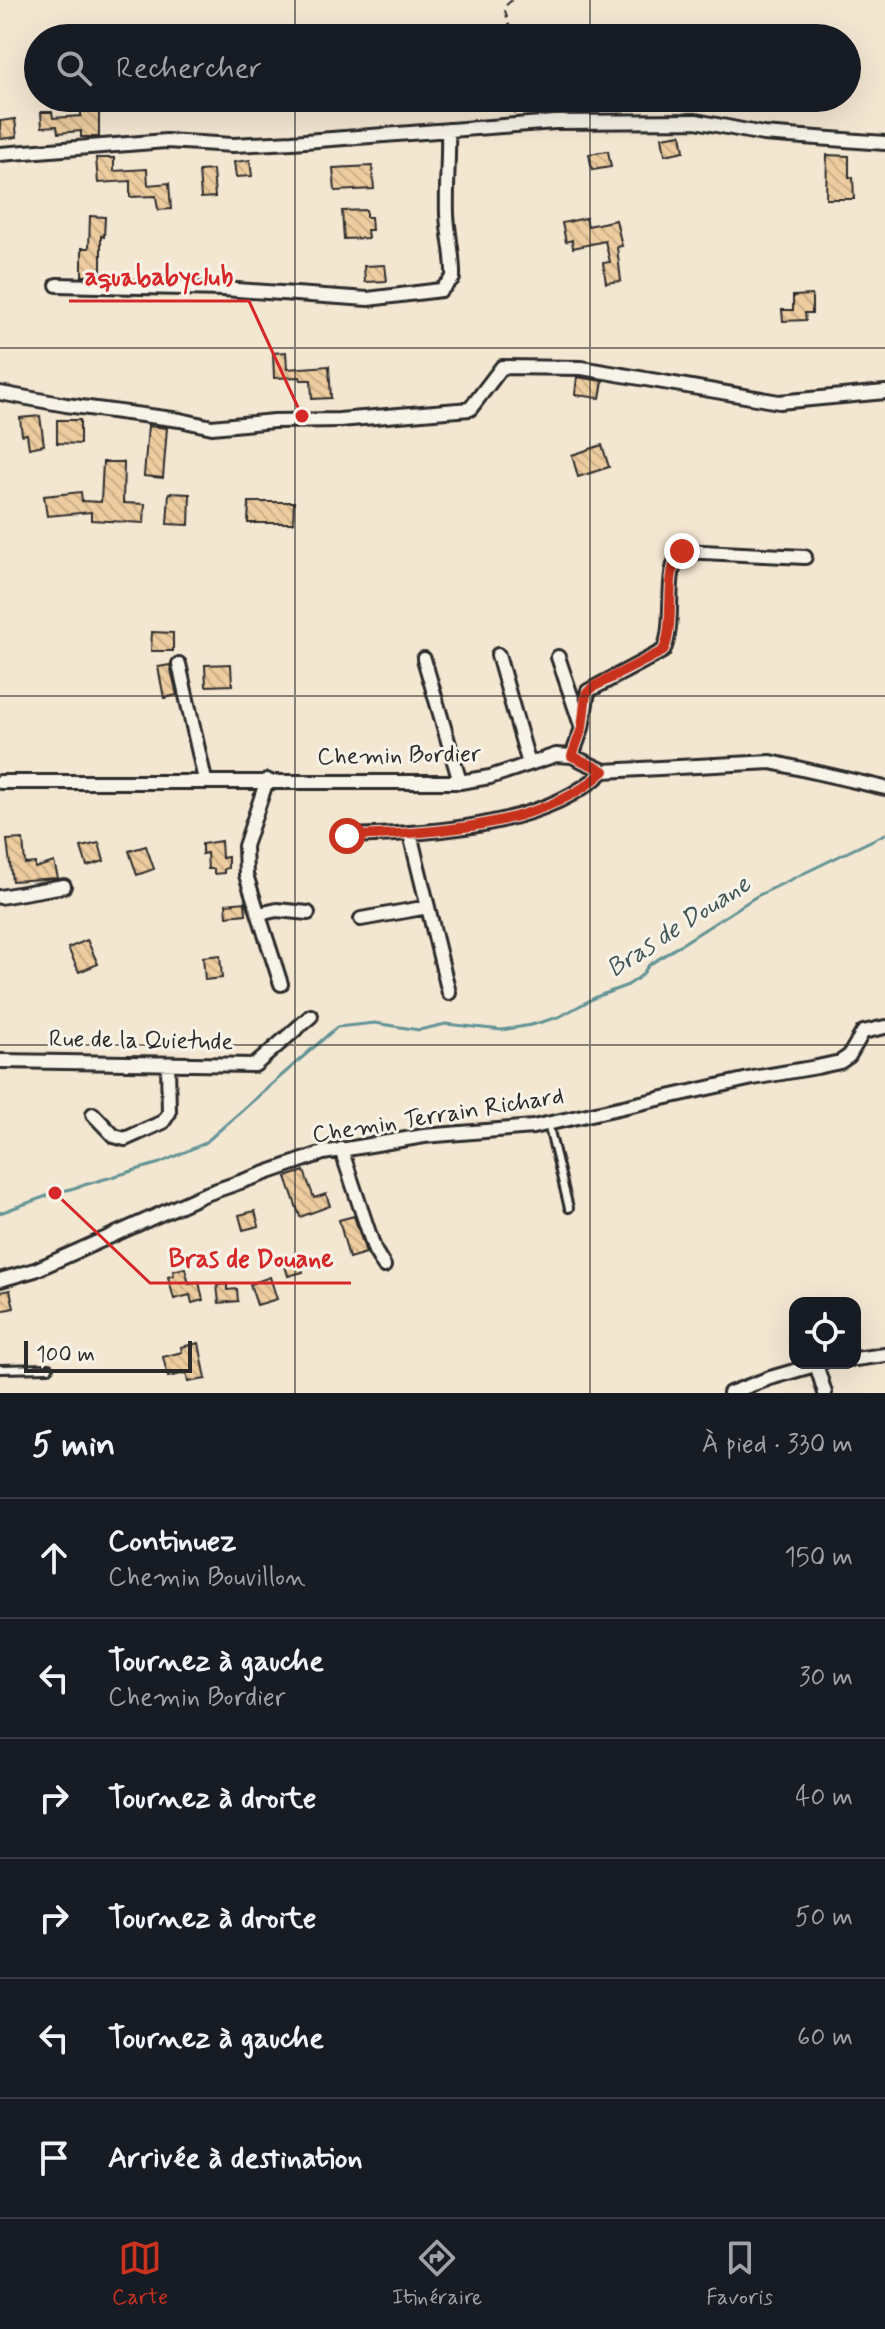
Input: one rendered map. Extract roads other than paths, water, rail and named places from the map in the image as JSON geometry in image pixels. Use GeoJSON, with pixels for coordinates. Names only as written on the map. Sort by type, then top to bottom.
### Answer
{"type":"FeatureCollection","features":[{"type":"Feature","properties":{"kind":"street"},"geometry":{"type":"LineString","coordinates":[[0,154],[166,141],[233,145],[555,122],[696,121],[763,134],[885,143]]}},
{"type":"Feature","properties":{"kind":"street"},"geometry":{"type":"LineString","coordinates":[[57,285],[223,289],[368,299],[441,290],[453,278],[447,213],[448,130]]}},
{"type":"Feature","properties":{"kind":"street"},"geometry":{"type":"LineString","coordinates":[[0,393],[212,427],[470,409],[502,367],[582,368],[779,402],[885,392]]}},
{"type":"Feature","properties":{"kind":"street"},"geometry":{"type":"LineString","coordinates":[[805,557],[682,551],[676,556],[669,634],[663,651],[588,691],[582,728],[572,756],[604,771],[771,762],[885,788]]}},
{"type":"Feature","properties":{"kind":"street"},"geometry":{"type":"LineString","coordinates":[[498,655],[529,764]]}},
{"type":"Feature","properties":{"kind":"street"},"geometry":{"type":"LineString","coordinates":[[558,657],[582,728]]}},
{"type":"Feature","properties":{"kind":"street"},"geometry":{"type":"LineString","coordinates":[[424,659],[460,782]]}},
{"type":"Feature","properties":{"kind":"street"},"geometry":{"type":"LineString","coordinates":[[179,664],[205,780]]}},
{"type":"Feature","properties":{"kind":"street","name":"Chemin Bordier"},"geometry":{"type":"LineString","coordinates":[[0,782],[460,782],[490,777],[556,755],[572,756]]}},
{"type":"Feature","properties":{"kind":"street"},"geometry":{"type":"LineString","coordinates":[[347,836],[410,834],[507,820],[582,790],[604,771]]}},
{"type":"Feature","properties":{"kind":"street"},"geometry":{"type":"LineString","coordinates":[[267,780],[245,851],[246,875],[281,984]]}},
{"type":"Feature","properties":{"kind":"street"},"geometry":{"type":"LineString","coordinates":[[410,834],[449,993]]}},
{"type":"Feature","properties":{"kind":"street"},"geometry":{"type":"LineString","coordinates":[[0,897],[64,886]]}},
{"type":"Feature","properties":{"kind":"street"},"geometry":{"type":"LineString","coordinates":[[361,919],[428,907]]}},
{"type":"Feature","properties":{"kind":"street"},"geometry":{"type":"LineString","coordinates":[[259,914],[277,910],[308,913]]}},
{"type":"Feature","properties":{"kind":"street","name":"Rue de la Quietude"},"geometry":{"type":"LineString","coordinates":[[0,1062],[255,1065],[311,1016]]}},
{"type":"Feature","properties":{"kind":"street","name":"Chemin Terrain Richard"},"geometry":{"type":"LineString","coordinates":[[0,1280],[35,1270],[203,1195],[277,1167],[341,1149],[424,1136],[548,1123],[840,1062],[849,1056],[863,1032],[885,1027]]}},
{"type":"Feature","properties":{"kind":"street"},"geometry":{"type":"LineString","coordinates":[[93,1114],[114,1136],[125,1139],[163,1122],[169,1113],[168,1065]]}},
{"type":"Feature","properties":{"kind":"street"},"geometry":{"type":"LineString","coordinates":[[341,1149],[375,1251],[384,1266]]}},
{"type":"Feature","properties":{"kind":"street"},"geometry":{"type":"LineString","coordinates":[[861,1358],[885,1355]]}},
{"type":"Feature","properties":{"kind":"street"},"geometry":{"type":"LineString","coordinates":[[730,1393],[801,1369]]}},
{"type":"Feature","properties":{"kind":"street"},"geometry":{"type":"LineString","coordinates":[[818,1369],[825,1393]]}},
{"type":"Feature","properties":{"kind":"lane"},"geometry":{"type":"LineString","coordinates":[[548,1123],[569,1208]]}},
{"type":"Feature","properties":{"kind":"lane"},"geometry":{"type":"LineString","coordinates":[[0,1369],[49,1368]]}},
{"type":"Feature","properties":{"kind":"waterway","name":"Bras de Douane"},"geometry":{"type":"LineString","coordinates":[[60,1192],[160,1163],[205,1143],[337,1027],[375,1023],[419,1030],[446,1024],[502,1030],[559,1017],[596,997],[628,985],[641,976],[649,965],[757,896],[885,834]]}},
{"type":"Feature","properties":{"kind":"waterway","name":"Bras de Douane"},"geometry":{"type":"LineString","coordinates":[[0,1213],[55,1193]]}},
{"type":"Feature","properties":{"kind":"place","name":"aquababyclub"},"geometry":{"type":"Point","coordinates":[302,416]}},
{"type":"Feature","properties":{"kind":"place","name":"Bras de Douane"},"geometry":{"type":"Point","coordinates":[55,1193]}}]}
